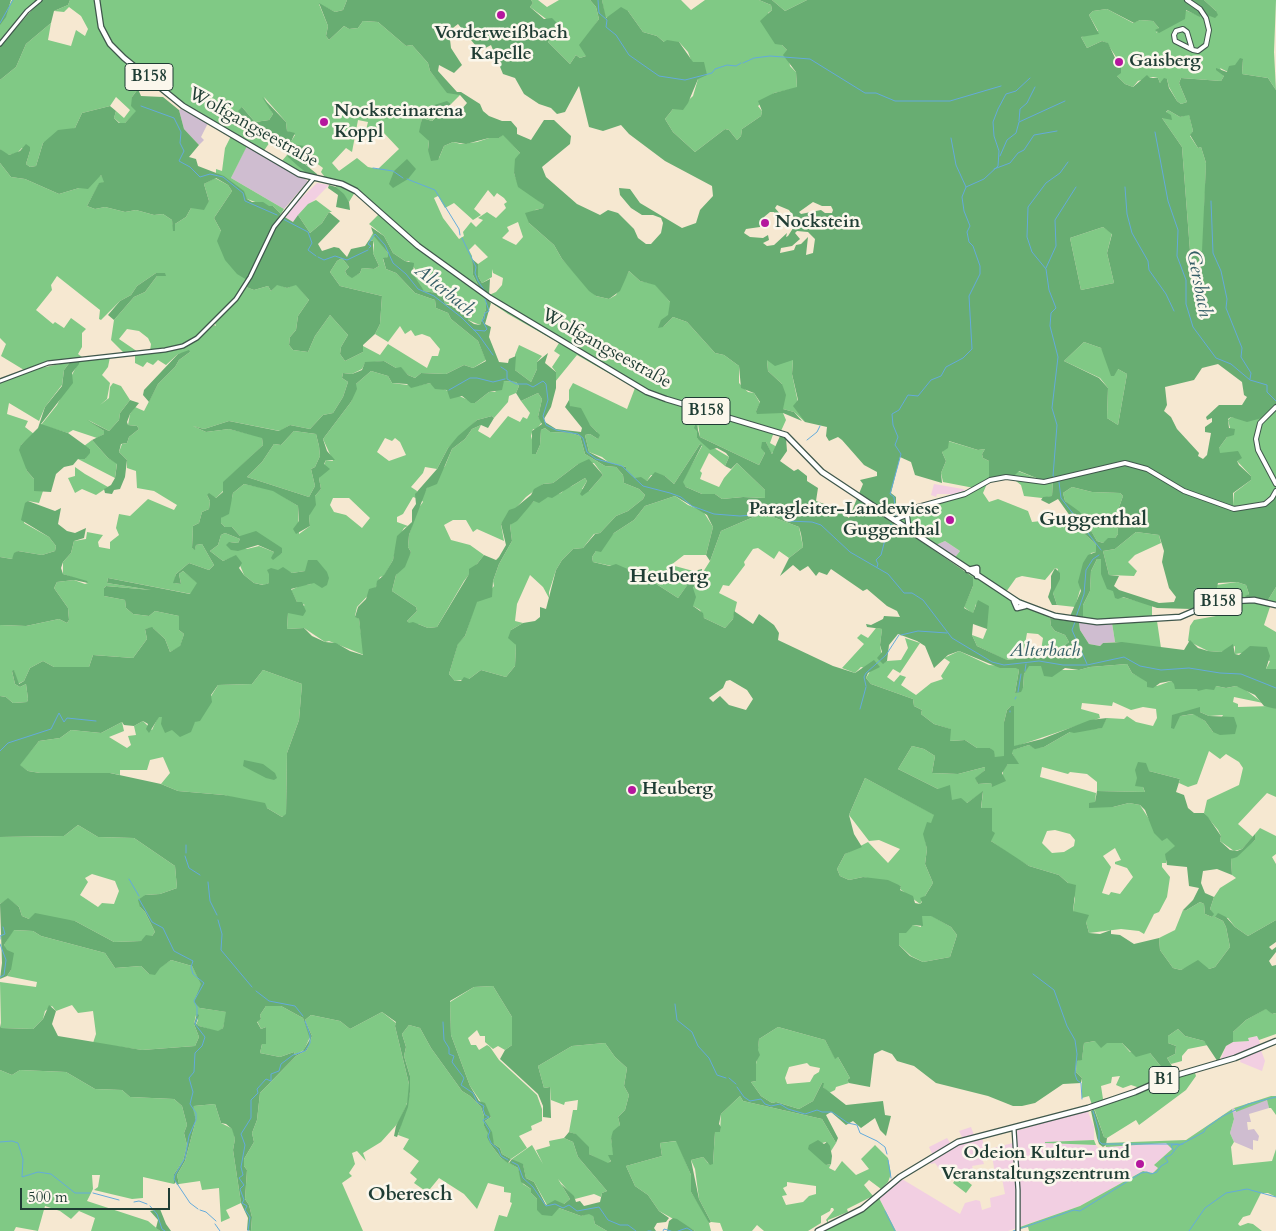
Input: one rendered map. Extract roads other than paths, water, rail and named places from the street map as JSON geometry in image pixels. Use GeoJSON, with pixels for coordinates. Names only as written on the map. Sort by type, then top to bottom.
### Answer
{"type":"FeatureCollection","features":[{"type":"Feature","properties":{"kind":"main road","name":"Wolfgangseestraße"},"geometry":{"type":"LineString","coordinates":[[97,0],[101,27],[110,44],[170,97],[280,164],[313,179],[342,184],[356,191],[418,246],[490,298],[647,392],[786,435],[822,472],[968,570],[977,568],[978,576],[1013,600],[1017,608],[1025,606],[1060,617],[1097,622],[1180,616],[1215,602],[1254,600],[1276,605]]}},
{"type":"Feature","properties":{"kind":"main road"},"geometry":{"type":"LineString","coordinates":[[1187,0],[1197,6],[1206,18],[1209,30],[1208,41],[1201,50],[1192,49],[1175,41],[1176,30],[1183,29],[1187,32],[1192,49]]}},
{"type":"Feature","properties":{"kind":"main road"},"geometry":{"type":"LineString","coordinates":[[1276,407],[1258,426],[1256,435],[1258,449],[1276,484]]}},
{"type":"Feature","properties":{"kind":"main road"},"geometry":{"type":"LineString","coordinates":[[894,520],[907,515],[916,506],[965,494],[990,480],[1002,477],[1047,482],[1125,464],[1150,470],[1184,491],[1236,509],[1252,508],[1267,503],[1276,491]]}},
{"type":"Feature","properties":{"kind":"main road"},"geometry":{"type":"LineString","coordinates":[[907,515],[909,530]]}},
{"type":"Feature","properties":{"kind":"main road","name":"B1"},"geometry":{"type":"LineString","coordinates":[[818,1231],[862,1209],[903,1175],[952,1145],[971,1138],[1014,1129],[1088,1108],[1135,1092],[1167,1078],[1235,1058],[1276,1041]]}},
{"type":"Feature","properties":{"kind":"street"},"geometry":{"type":"LineString","coordinates":[[0,44],[27,11],[40,0]]}},
{"type":"Feature","properties":{"kind":"street"},"geometry":{"type":"LineString","coordinates":[[0,381],[48,363],[165,350],[184,346],[197,338],[236,299],[250,277],[274,227],[313,179]]}},
{"type":"Feature","properties":{"kind":"street"},"geometry":{"type":"LineString","coordinates":[[1014,1129],[1018,1179],[1018,1229]]}},
{"type":"Feature","properties":{"kind":"waterway"},"geometry":{"type":"LineString","coordinates":[[0,23],[13,0]]}},
{"type":"Feature","properties":{"kind":"waterway"},"geometry":{"type":"LineString","coordinates":[[598,0],[599,13],[607,20],[606,27],[616,35],[629,55],[659,76],[685,80],[712,73],[715,69],[727,65],[736,66],[741,63]]}},
{"type":"Feature","properties":{"kind":"waterway"},"geometry":{"type":"LineString","coordinates":[[743,63],[754,58],[770,56],[810,59],[865,93],[876,93],[895,101],[950,101],[1001,86]]}},
{"type":"Feature","properties":{"kind":"waterway"},"geometry":{"type":"LineString","coordinates":[[896,516],[894,497],[890,494],[901,454],[895,445],[898,437],[893,425],[892,414],[899,410],[908,395],[918,396],[931,380],[941,376],[946,367],[963,358],[972,349],[969,296],[980,274],[980,266],[973,246],[969,242],[967,232],[970,226],[964,211],[962,197],[966,187],[984,179],[998,166],[999,151],[994,136],[993,122],[1006,94],[1016,91],[1030,78]]}},
{"type":"Feature","properties":{"kind":"waterway"},"geometry":{"type":"LineString","coordinates":[[1019,121],[1020,109],[1027,103],[1035,87]]}},
{"type":"Feature","properties":{"kind":"waterway"},"geometry":{"type":"LineString","coordinates":[[1000,156],[1007,140],[1016,133],[1019,122],[1065,101]]}},
{"type":"Feature","properties":{"kind":"waterway","name":"Alterbach"},"geometry":{"type":"LineString","coordinates":[[141,106],[174,118],[181,132],[180,143],[184,151],[179,161],[190,167],[200,177],[210,174],[223,177],[243,193],[245,201],[277,215]]}},
{"type":"Feature","properties":{"kind":"waterway"},"geometry":{"type":"LineString","coordinates":[[994,169],[1010,163],[1018,153],[1024,150],[1034,135],[1057,131]]}},
{"type":"Feature","properties":{"kind":"waterway","name":"Gersbach"},"geometry":{"type":"LineString","coordinates":[[1155,132],[1168,201],[1178,230],[1177,256],[1186,280],[1186,304],[1193,327],[1216,358],[1231,364],[1250,380],[1267,385],[1267,392],[1276,401]]}},
{"type":"Feature","properties":{"kind":"waterway"},"geometry":{"type":"LineString","coordinates":[[951,138],[956,165],[966,187]]}},
{"type":"Feature","properties":{"kind":"waterway"},"geometry":{"type":"LineString","coordinates":[[1055,477],[1053,476],[1057,425],[1052,408],[1058,357],[1050,326],[1051,313],[1056,308],[1049,290],[1046,269],[1032,252],[1027,237],[1028,207],[1046,183],[1060,173],[1068,162]]}},
{"type":"Feature","properties":{"kind":"waterway"},"geometry":{"type":"LineString","coordinates":[[373,168],[393,171],[403,178]]}},
{"type":"Feature","properties":{"kind":"waterway"},"geometry":{"type":"LineString","coordinates":[[407,179],[435,190],[459,229],[460,235]]}},
{"type":"Feature","properties":{"kind":"waterway"},"geometry":{"type":"LineString","coordinates":[[1046,268],[1056,246],[1055,220],[1076,187]]}},
{"type":"Feature","properties":{"kind":"waterway"},"geometry":{"type":"LineString","coordinates":[[1125,187],[1127,214],[1132,233],[1148,261],[1149,270],[1166,294],[1174,311]]}},
{"type":"Feature","properties":{"kind":"waterway"},"geometry":{"type":"LineString","coordinates":[[1211,201],[1213,253],[1221,271],[1227,299],[1226,308],[1242,348],[1241,357],[1251,373],[1250,379]]}},
{"type":"Feature","properties":{"kind":"waterway","name":"Alterbach"},"geometry":{"type":"LineString","coordinates":[[283,219],[308,232],[312,243],[308,250],[316,256]]}},
{"type":"Feature","properties":{"kind":"waterway","name":"Alterbach"},"geometry":{"type":"LineString","coordinates":[[369,248],[371,246],[368,244],[375,234],[385,245],[393,263],[406,274],[418,289],[434,296],[461,317],[478,334],[493,355]]}},
{"type":"Feature","properties":{"kind":"waterway"},"geometry":{"type":"LineString","coordinates":[[462,238],[476,267],[475,273],[478,281],[484,290]]}},
{"type":"Feature","properties":{"kind":"waterway","name":"Alterbach"},"geometry":{"type":"LineString","coordinates":[[318,257],[324,260],[335,256],[347,260],[368,250]]}},
{"type":"Feature","properties":{"kind":"waterway"},"geometry":{"type":"LineString","coordinates":[[474,330],[485,331],[487,329],[482,320],[485,313],[489,311],[485,299]]}},
{"type":"Feature","properties":{"kind":"waterway","name":"Alterbach"},"geometry":{"type":"LineString","coordinates":[[501,367],[507,371],[507,379],[516,384],[527,384],[533,387],[543,381],[546,384],[548,400],[543,416],[546,425],[556,430],[578,434],[583,438],[587,452],[596,459],[622,466],[643,486],[681,497],[692,506],[714,514],[740,516],[778,513],[788,521],[812,522],[821,525],[850,552],[888,574],[904,593],[912,593],[923,600],[952,638],[992,662],[1004,665],[1039,661],[1063,665],[1087,665],[1124,657],[1140,666],[1161,670],[1189,668],[1241,674],[1276,688]]}},
{"type":"Feature","properties":{"kind":"waterway"},"geometry":{"type":"LineString","coordinates":[[449,390],[470,378],[493,382],[505,379]]}},
{"type":"Feature","properties":{"kind":"waterway"},"geometry":{"type":"LineString","coordinates":[[807,440],[817,432],[820,426]]}},
{"type":"Feature","properties":{"kind":"waterway"},"geometry":{"type":"LineString","coordinates":[[1059,482],[1061,498],[1101,550]]}},
{"type":"Feature","properties":{"kind":"waterway"},"geometry":{"type":"LineString","coordinates":[[877,567],[876,560],[881,555],[886,536],[893,536],[895,531],[891,524]]}},
{"type":"Feature","properties":{"kind":"waterway"},"geometry":{"type":"LineString","coordinates":[[1076,617],[1084,594],[1086,570],[1093,559],[1099,555]]}},
{"type":"Feature","properties":{"kind":"waterway"},"geometry":{"type":"LineString","coordinates":[[1075,622],[1072,630],[1087,664]]}},
{"type":"Feature","properties":{"kind":"waterway"},"geometry":{"type":"LineString","coordinates":[[901,635],[918,631],[947,633]]}},
{"type":"Feature","properties":{"kind":"waterway"},"geometry":{"type":"LineString","coordinates":[[866,686],[864,677],[866,673],[886,655],[899,635]]}},
{"type":"Feature","properties":{"kind":"waterway"},"geometry":{"type":"LineString","coordinates":[[1025,671],[1026,664]]}},
{"type":"Feature","properties":{"kind":"waterway"},"geometry":{"type":"LineString","coordinates":[[1018,692],[1021,674]]}},
{"type":"Feature","properties":{"kind":"waterway"},"geometry":{"type":"LineString","coordinates":[[860,709],[866,687]]}},
{"type":"Feature","properties":{"kind":"waterway"},"geometry":{"type":"LineString","coordinates":[[0,751],[8,743],[51,729],[59,713],[64,722],[67,718],[96,721]]}},
{"type":"Feature","properties":{"kind":"waterway"},"geometry":{"type":"LineString","coordinates":[[186,845],[186,853]]}},
{"type":"Feature","properties":{"kind":"waterway"},"geometry":{"type":"LineString","coordinates":[[185,856],[189,868],[200,875]]}},
{"type":"Feature","properties":{"kind":"waterway"},"geometry":{"type":"LineString","coordinates":[[129,879],[139,896]]}},
{"type":"Feature","properties":{"kind":"waterway"},"geometry":{"type":"LineString","coordinates":[[208,882],[210,901],[217,915]]}},
{"type":"Feature","properties":{"kind":"waterway"},"geometry":{"type":"LineString","coordinates":[[139,899],[152,922],[163,928],[174,951],[193,961],[191,967],[193,974],[204,983],[194,1001],[197,1007],[197,1016]]}},
{"type":"Feature","properties":{"kind":"waterway"},"geometry":{"type":"LineString","coordinates":[[218,920],[222,934],[221,950],[252,987]]}},
{"type":"Feature","properties":{"kind":"waterway"},"geometry":{"type":"LineString","coordinates":[[0,939],[0,936],[5,934],[3,927]]}},
{"type":"Feature","properties":{"kind":"waterway"},"geometry":{"type":"LineString","coordinates":[[0,944],[6,960],[4,975],[0,977]]}},
{"type":"Feature","properties":{"kind":"waterway"},"geometry":{"type":"LineString","coordinates":[[1033,974],[1054,990],[1067,1026],[1075,1040],[1077,1054],[1075,1074],[1077,1080],[1081,1083],[1082,1099]]}},
{"type":"Feature","properties":{"kind":"waterway"},"geometry":{"type":"LineString","coordinates":[[256,991],[269,1001],[295,1006],[303,1016]]}},
{"type":"Feature","properties":{"kind":"waterway"},"geometry":{"type":"LineString","coordinates":[[675,1004],[677,1020],[692,1032],[698,1046],[709,1058],[717,1075],[726,1078]]}},
{"type":"Feature","properties":{"kind":"waterway"},"geometry":{"type":"LineString","coordinates":[[197,1018],[195,1024],[205,1037],[202,1046],[195,1053],[194,1072],[189,1078],[193,1092],[190,1104],[196,1113],[196,1120],[189,1136],[185,1158],[174,1179],[190,1203],[198,1209]]}},
{"type":"Feature","properties":{"kind":"waterway"},"geometry":{"type":"LineString","coordinates":[[248,1231],[250,1217],[245,1210],[247,1206],[242,1203],[244,1200],[240,1189],[244,1185],[239,1178],[243,1175],[241,1167],[245,1145],[241,1134],[251,1118],[251,1100],[258,1093],[257,1089],[266,1079],[271,1081],[271,1074],[279,1071],[281,1064],[293,1055],[305,1051],[310,1043],[310,1035],[305,1021]]}},
{"type":"Feature","properties":{"kind":"waterway"},"geometry":{"type":"LineString","coordinates":[[443,1022],[444,1040],[449,1048],[449,1054],[454,1056],[452,1062],[464,1078],[461,1085],[473,1093],[477,1102],[484,1106],[485,1115],[489,1117],[483,1120],[490,1131],[488,1136],[491,1143],[498,1149],[501,1156],[508,1160]]}},
{"type":"Feature","properties":{"kind":"waterway"},"geometry":{"type":"LineString","coordinates":[[729,1078],[736,1084]]}},
{"type":"Feature","properties":{"kind":"waterway"},"geometry":{"type":"LineString","coordinates":[[737,1087],[744,1097],[750,1101],[761,1099],[765,1104],[771,1106],[780,1104],[788,1109],[805,1114],[817,1110],[832,1112],[848,1123],[857,1125],[860,1133],[885,1147],[887,1154]]}},
{"type":"Feature","properties":{"kind":"waterway"},"geometry":{"type":"LineString","coordinates":[[1013,1231],[1074,1210],[1080,1211],[1141,1173],[1147,1172],[1151,1174],[1157,1172],[1161,1166],[1168,1162],[1165,1157],[1171,1155],[1178,1146],[1204,1132],[1206,1128],[1223,1116],[1248,1104],[1276,1097]]}},
{"type":"Feature","properties":{"kind":"waterway"},"geometry":{"type":"LineString","coordinates":[[1093,1111],[1099,1131],[1099,1141],[1102,1144],[1178,1144]]}},
{"type":"Feature","properties":{"kind":"waterway"},"geometry":{"type":"LineString","coordinates":[[0,1142],[12,1141],[18,1143],[23,1159],[22,1177],[38,1172],[51,1174],[75,1193],[90,1193]]}},
{"type":"Feature","properties":{"kind":"waterway"},"geometry":{"type":"LineString","coordinates":[[1173,1150],[1171,1145],[1183,1144]]}},
{"type":"Feature","properties":{"kind":"waterway"},"geometry":{"type":"LineString","coordinates":[[888,1160],[891,1178]]}},
{"type":"Feature","properties":{"kind":"waterway"},"geometry":{"type":"LineString","coordinates":[[512,1162],[518,1165],[523,1178],[533,1187],[546,1206],[555,1204],[563,1208],[569,1205],[577,1211],[599,1207],[608,1220],[620,1225],[628,1225],[636,1231]]}},
{"type":"Feature","properties":{"kind":"waterway"},"geometry":{"type":"LineString","coordinates":[[1189,1231],[1205,1208],[1226,1193],[1247,1189],[1276,1197]]}},
{"type":"Feature","properties":{"kind":"waterway"},"geometry":{"type":"LineString","coordinates":[[93,1193],[119,1200]]}},
{"type":"Feature","properties":{"kind":"waterway"},"geometry":{"type":"LineString","coordinates":[[134,1202],[139,1201],[147,1204]]}},
{"type":"Feature","properties":{"kind":"waterway"},"geometry":{"type":"LineString","coordinates":[[150,1206],[157,1214],[162,1229],[165,1231]]}},
{"type":"Feature","properties":{"kind":"waterway"},"geometry":{"type":"LineString","coordinates":[[200,1210],[206,1212],[216,1221]]}},
{"type":"Feature","properties":{"kind":"waterway"},"geometry":{"type":"LineString","coordinates":[[885,1211],[895,1231]]}},
{"type":"Feature","properties":{"kind":"waterway"},"geometry":{"type":"LineString","coordinates":[[215,1224],[220,1231]]}},
{"type":"Feature","properties":{"kind":"waterway"},"geometry":{"type":"LineString","coordinates":[[678,1231],[687,1228],[692,1231]]}},
{"type":"Feature","properties":{"kind":"waterway"},"geometry":{"type":"LineString","coordinates":[[663,1231],[664,1229],[671,1231]]}},
{"type":"Feature","properties":{"kind":"place","name":"Vorderweißbach Kapelle"},"geometry":{"type":"Point","coordinates":[501,15]}},
{"type":"Feature","properties":{"kind":"place","name":"Gaisberg"},"geometry":{"type":"Point","coordinates":[1119,62]}},
{"type":"Feature","properties":{"kind":"place","name":"Nocksteinarena Koppl"},"geometry":{"type":"Point","coordinates":[324,122]}},
{"type":"Feature","properties":{"kind":"place","name":"Nockstein"},"geometry":{"type":"Point","coordinates":[765,223]}},
{"type":"Feature","properties":{"kind":"place","name":"Paragleiter-Landewiese Guggenthal"},"geometry":{"type":"Point","coordinates":[950,520]}},
{"type":"Feature","properties":{"kind":"place","name":"Heuberg"},"geometry":{"type":"Point","coordinates":[632,790]}},
{"type":"Feature","properties":{"kind":"place","name":"Odeion Kultur- und Veranstaltungszentrum"},"geometry":{"type":"Point","coordinates":[1140,1164]}},
{"type":"Feature","properties":{"kind":"district","name":"Guggenthal"},"geometry":{"type":"Point","coordinates":[1093,520]}},
{"type":"Feature","properties":{"kind":"district","name":"Heuberg"},"geometry":{"type":"Point","coordinates":[669,577]}},
{"type":"Feature","properties":{"kind":"district","name":"Oberesch"},"geometry":{"type":"Point","coordinates":[410,1195]}}]}
